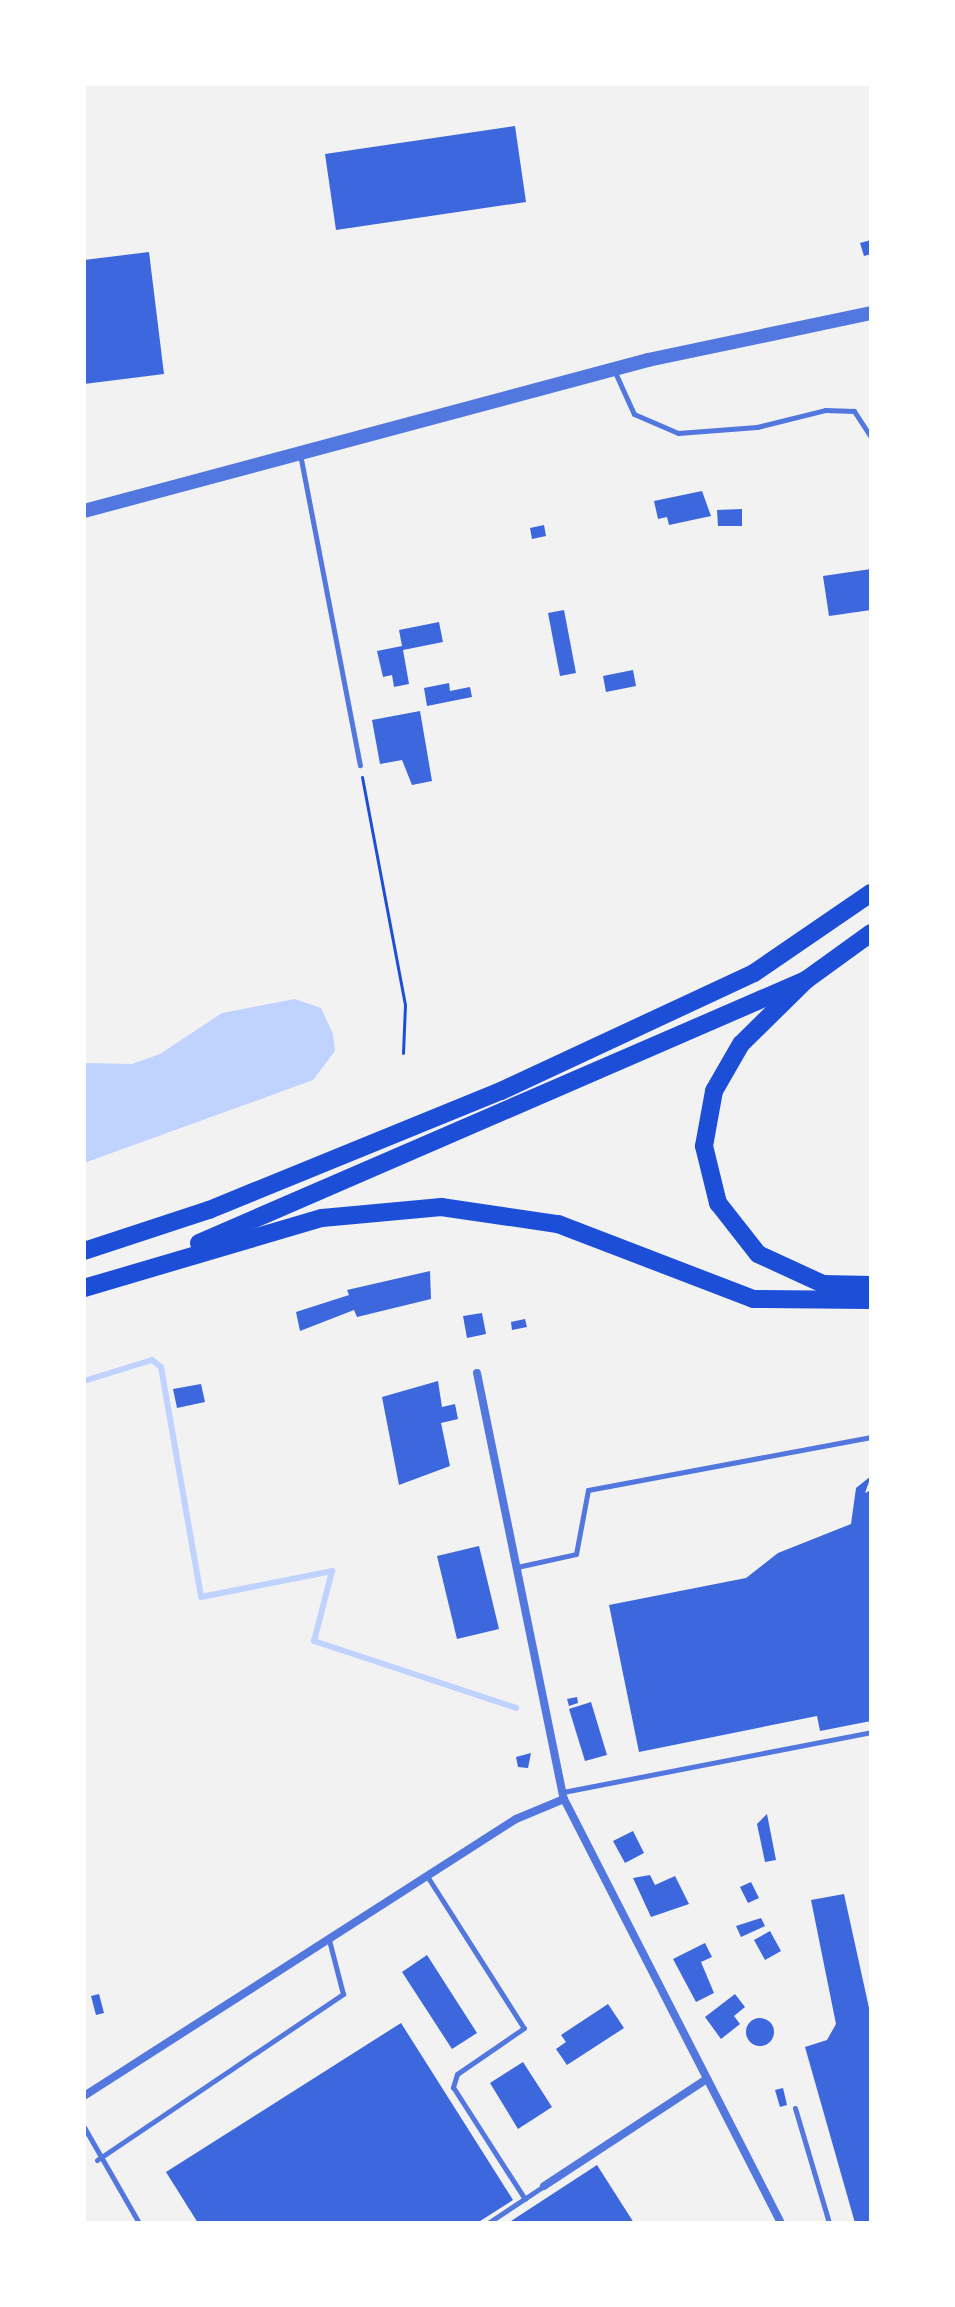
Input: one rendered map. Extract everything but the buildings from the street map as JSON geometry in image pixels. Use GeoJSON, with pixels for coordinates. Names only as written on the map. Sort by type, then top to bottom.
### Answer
{"type":"FeatureCollection","features":[{"type":"Feature","properties":{"kind":"highway"},"geometry":{"type":"LineString","coordinates":[[84,1251],[209,1210],[501,1091],[754,973],[871,893]]}},
{"type":"Feature","properties":{"kind":"highway"},"geometry":{"type":"LineString","coordinates":[[871,933],[806,980],[741,1044],[714,1091],[704,1146],[709,1175],[737,1234],[758,1254],[823,1284],[871,1285]]}},
{"type":"Feature","properties":{"kind":"highway"},"geometry":{"type":"LineString","coordinates":[[124,1275],[806,980]]}},
{"type":"Feature","properties":{"kind":"highway"},"geometry":{"type":"LineString","coordinates":[[84,1288],[322,1218],[441,1207],[558,1224],[753,1299],[871,1300]]}},
{"type":"Feature","properties":{"kind":"street"},"geometry":{"type":"LineString","coordinates":[[84,511],[614,369],[871,313]]}},
{"type":"Feature","properties":{"kind":"street"},"geometry":{"type":"LineString","coordinates":[[477,1373],[563,1795],[781,2223]]}},
{"type":"Feature","properties":{"kind":"street"},"geometry":{"type":"LineString","coordinates":[[84,2096],[516,1819],[563,1795]]}},
{"type":"Feature","properties":{"kind":"street"},"geometry":{"type":"LineString","coordinates":[[544,2186],[707,2079]]}},
{"type":"Feature","properties":{"kind":"lane"},"geometry":{"type":"LineString","coordinates":[[614,369],[634,414],[678,433],[757,427],[825,410],[854,411],[871,437]]}},
{"type":"Feature","properties":{"kind":"lane"},"geometry":{"type":"LineString","coordinates":[[300,453],[360,765]]}},
{"type":"Feature","properties":{"kind":"lane"},"geometry":{"type":"LineString","coordinates":[[516,1567],[576,1554],[588,1490],[871,1437]]}},
{"type":"Feature","properties":{"kind":"lane"},"geometry":{"type":"LineString","coordinates":[[563,1795],[871,1732]]}},
{"type":"Feature","properties":{"kind":"lane"},"geometry":{"type":"LineString","coordinates":[[427,1876],[524,2028],[457,2074],[453,2087],[525,2199]]}},
{"type":"Feature","properties":{"kind":"lane"},"geometry":{"type":"LineString","coordinates":[[97,2160],[343,1994],[328,1939]]}},
{"type":"Feature","properties":{"kind":"lane"},"geometry":{"type":"LineString","coordinates":[[795,2108],[829,2223]]}},
{"type":"Feature","properties":{"kind":"lane"},"geometry":{"type":"LineString","coordinates":[[84,2127],[97,2160],[139,2223]]}},
{"type":"Feature","properties":{"kind":"lane"},"geometry":{"type":"LineString","coordinates":[[488,2223],[544,2186]]}},
{"type":"Feature","properties":{"kind":"path"},"geometry":{"type":"LineString","coordinates":[[360,765],[405,1005],[403,1053]]}},
{"type":"Feature","properties":{"kind":"water"},"geometry":{"type":"Polygon","coordinates":[[[295,999],[321,1008],[333,1034],[335,1051],[313,1080],[84,1163],[84,1063],[132,1064],[160,1054],[222,1013],[295,999]]]}},
{"type":"Feature","properties":{"kind":"waterway"},"geometry":{"type":"LineString","coordinates":[[84,1381],[152,1360],[161,1367],[201,1597],[332,1571],[314,1641],[516,1708]]}}]}
